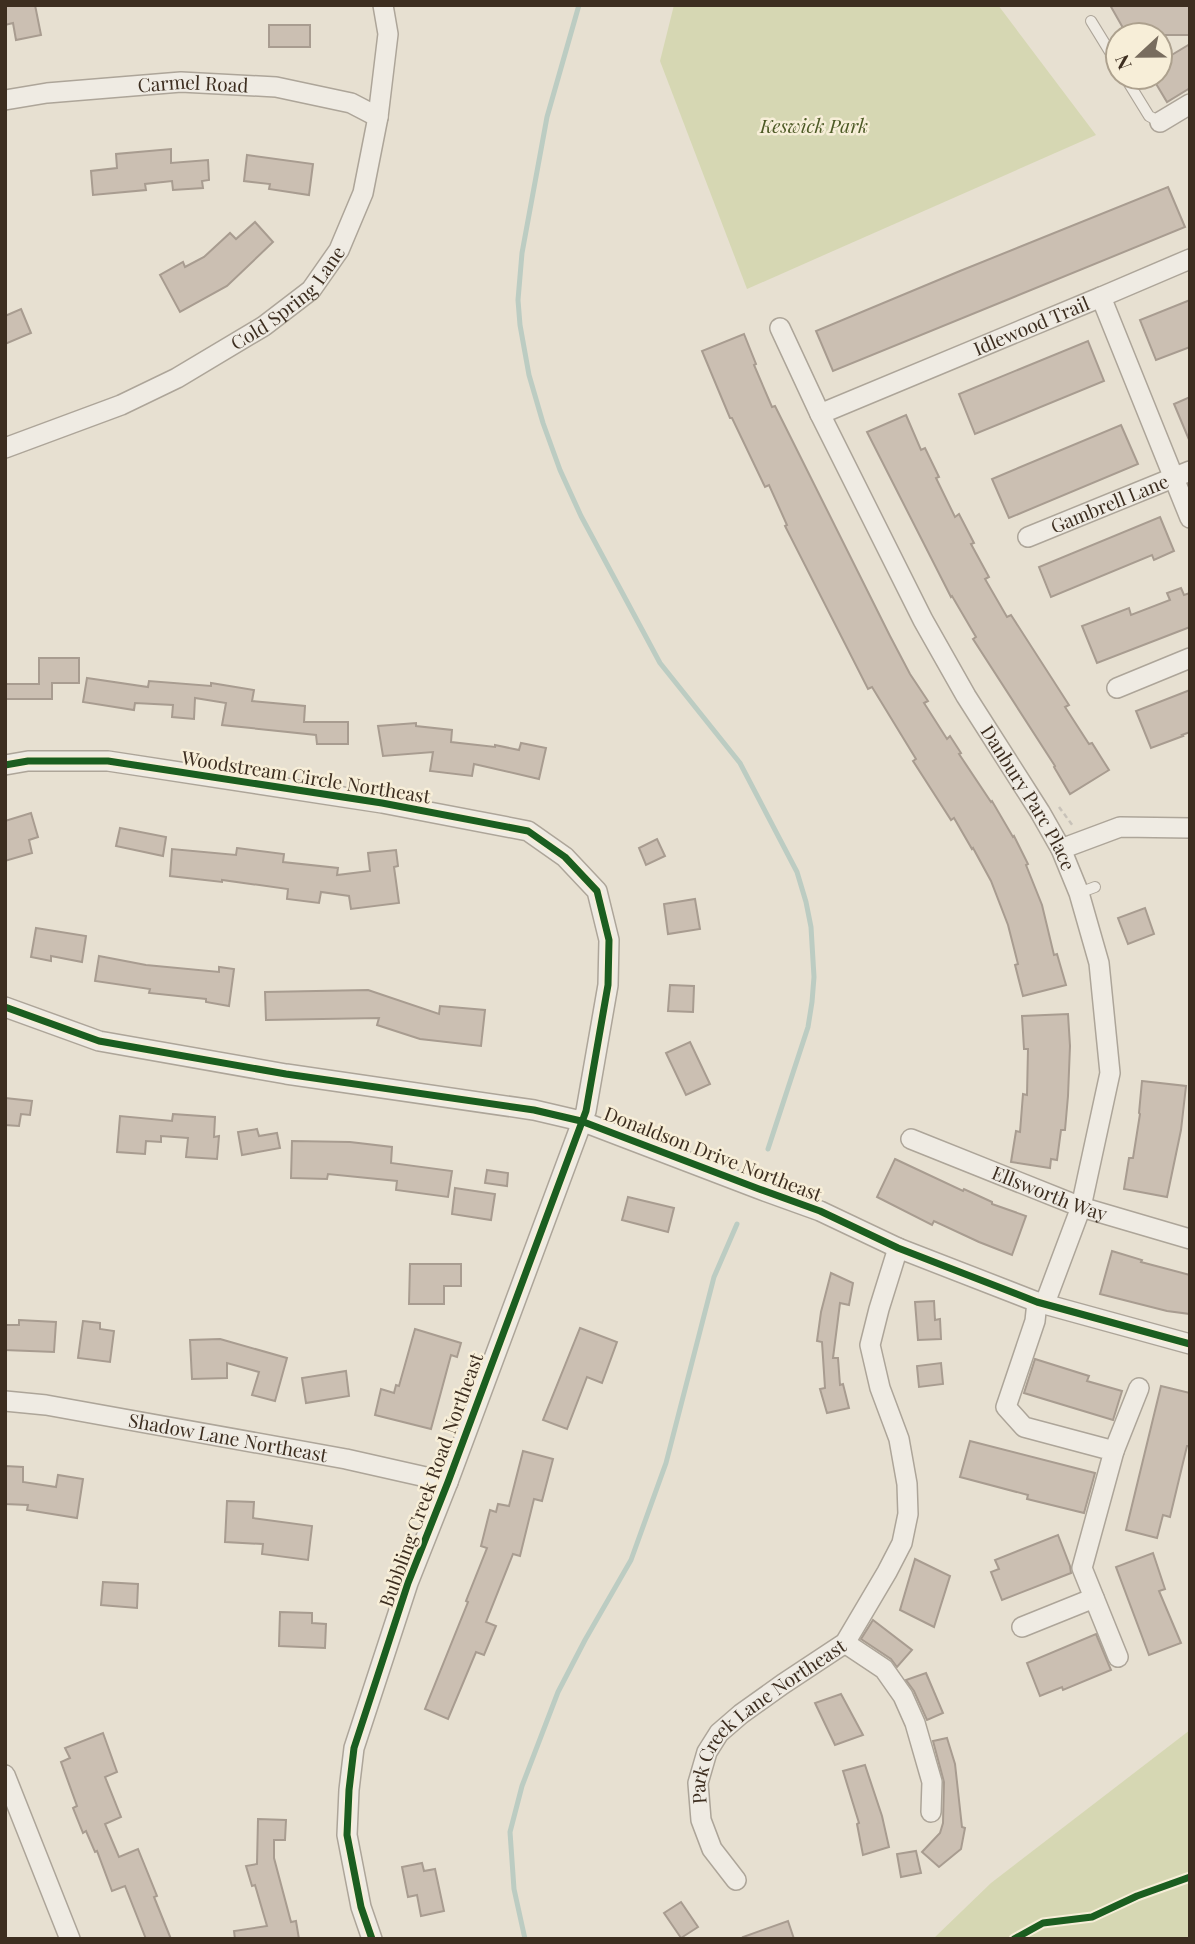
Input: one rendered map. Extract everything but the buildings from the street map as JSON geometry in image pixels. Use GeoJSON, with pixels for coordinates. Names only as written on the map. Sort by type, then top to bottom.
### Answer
{"type":"FeatureCollection","features":[{"type":"Feature","properties":{"kind":"street","name":"Cold Spring Lane"},"geometry":{"type":"LineString","coordinates":[[5,448],[121,405],[177,378],[264,326],[312,290],[339,250],[363,193],[378,117],[388,34],[383,5]]}},
{"type":"Feature","properties":{"kind":"street","name":"Carmel Road"},"geometry":{"type":"LineString","coordinates":[[5,100],[47,93],[181,82],[276,87],[351,103],[378,117]]}},
{"type":"Feature","properties":{"kind":"street"},"geometry":{"type":"LineString","coordinates":[[1160,121],[1190,104]]}},
{"type":"Feature","properties":{"kind":"street"},"geometry":{"type":"LineString","coordinates":[[1101,297],[1190,259]]}},
{"type":"Feature","properties":{"kind":"street","name":"Idlewood Trail"},"geometry":{"type":"LineString","coordinates":[[820,414],[1101,297],[1182,474],[1190,518]]}},
{"type":"Feature","properties":{"kind":"street","name":"Danbury Parc Place"},"geometry":{"type":"LineString","coordinates":[[780,328],[923,620],[966,696],[1087,890],[1099,963],[1110,1073],[1081,1207],[1041,1303],[1006,1408],[1024,1427],[1114,1451]]}},
{"type":"Feature","properties":{"kind":"street","name":"Gambrell Lane"},"geometry":{"type":"LineString","coordinates":[[1028,537],[1182,474]]}},
{"type":"Feature","properties":{"kind":"street"},"geometry":{"type":"LineString","coordinates":[[1117,688],[1190,658]]}},
{"type":"Feature","properties":{"kind":"street","name":"Woodstream Circle Northeast"},"geometry":{"type":"LineString","coordinates":[[5,765],[28,761],[108,761],[382,803],[528,831],[565,857],[597,891],[609,940],[608,985],[582,1121]]}},
{"type":"Feature","properties":{"kind":"street"},"geometry":{"type":"LineString","coordinates":[[1061,849],[1120,827],[1190,828]]}},
{"type":"Feature","properties":{"kind":"street","name":"Donaldson Drive Northeast"},"geometry":{"type":"LineString","coordinates":[[5,1007],[99,1041],[286,1074],[534,1110],[582,1121],[820,1211],[898,1248],[1041,1303],[1190,1344]]}},
{"type":"Feature","properties":{"kind":"street","name":"Bubbling Creek Road Northeast"},"geometry":{"type":"LineString","coordinates":[[372,1939],[361,1907],[347,1835],[354,1748],[408,1583],[582,1121]]}},
{"type":"Feature","properties":{"kind":"street","name":"Ellsworth Way"},"geometry":{"type":"LineString","coordinates":[[911,1139],[1081,1207],[1190,1239]]}},
{"type":"Feature","properties":{"kind":"street","name":"Park Creek Lane Northeast"},"geometry":{"type":"LineString","coordinates":[[736,1880],[712,1849],[701,1820],[698,1783],[707,1752],[719,1733],[741,1714],[845,1643],[902,1543],[908,1514],[907,1484],[899,1439],[880,1388],[870,1345],[898,1248]]}},
{"type":"Feature","properties":{"kind":"street"},"geometry":{"type":"LineString","coordinates":[[1118,1657],[1082,1568],[1114,1451],[1139,1388]]}},
{"type":"Feature","properties":{"kind":"street","name":"Shadow Lane Northeast"},"geometry":{"type":"LineString","coordinates":[[5,1401],[46,1405],[346,1460],[448,1482]]}},
{"type":"Feature","properties":{"kind":"street"},"geometry":{"type":"LineString","coordinates":[[1022,1627],[1094,1598]]}},
{"type":"Feature","properties":{"kind":"street"},"geometry":{"type":"LineString","coordinates":[[845,1643],[884,1669],[902,1696],[915,1723],[932,1782],[931,1811]]}},
{"type":"Feature","properties":{"kind":"street"},"geometry":{"type":"LineString","coordinates":[[5,1775],[70,1939]]}},
{"type":"Feature","properties":{"kind":"lane"},"geometry":{"type":"LineString","coordinates":[[1091,21],[1104,42]]}},
{"type":"Feature","properties":{"kind":"lane"},"geometry":{"type":"LineString","coordinates":[[1134,91],[1149,116],[1160,121]]}},
{"type":"Feature","properties":{"kind":"path"},"geometry":{"type":"LineString","coordinates":[[1058,805],[1073,826]]}},
{"type":"Feature","properties":{"kind":"green space","name":"Keswick Park"},"geometry":{"type":"Polygon","coordinates":[[[674,5],[998,5],[1096,135],[747,289],[660,61],[674,5]]]}},
{"type":"Feature","properties":{"kind":"green space"},"geometry":{"type":"Polygon","coordinates":[[[1190,1730],[1190,1939],[933,1939],[991,1883],[1190,1730]]]}},
{"type":"Feature","properties":{"kind":"waterway"},"geometry":{"type":"LineString","coordinates":[[579,5],[547,117],[522,253],[518,300],[520,325],[529,375],[543,423],[581,516],[660,663],[740,763],[797,872],[811,927],[814,977],[812,1002],[808,1027],[768,1149]]}},
{"type":"Feature","properties":{"kind":"waterway"},"geometry":{"type":"LineString","coordinates":[[525,1939],[514,1889],[510,1832],[522,1786],[558,1692],[631,1560],[666,1463],[714,1277],[737,1224]]}},
{"type":"Feature","properties":{"kind":"cycle path"},"geometry":{"type":"LineString","coordinates":[[5,765],[28,761],[108,761],[382,803],[528,831],[565,857],[597,891],[609,940],[608,985],[586,1111],[408,1583],[354,1748],[347,1835],[361,1907],[372,1939]]}},
{"type":"Feature","properties":{"kind":"cycle path"},"geometry":{"type":"LineString","coordinates":[[5,1007],[99,1041],[286,1074],[534,1110],[581,1121],[820,1211],[898,1248],[1037,1302],[1190,1344]]}},
{"type":"Feature","properties":{"kind":"cycle path"},"geometry":{"type":"LineString","coordinates":[[1014,1939],[1043,1923],[1092,1917],[1137,1896],[1190,1877]]}}]}
